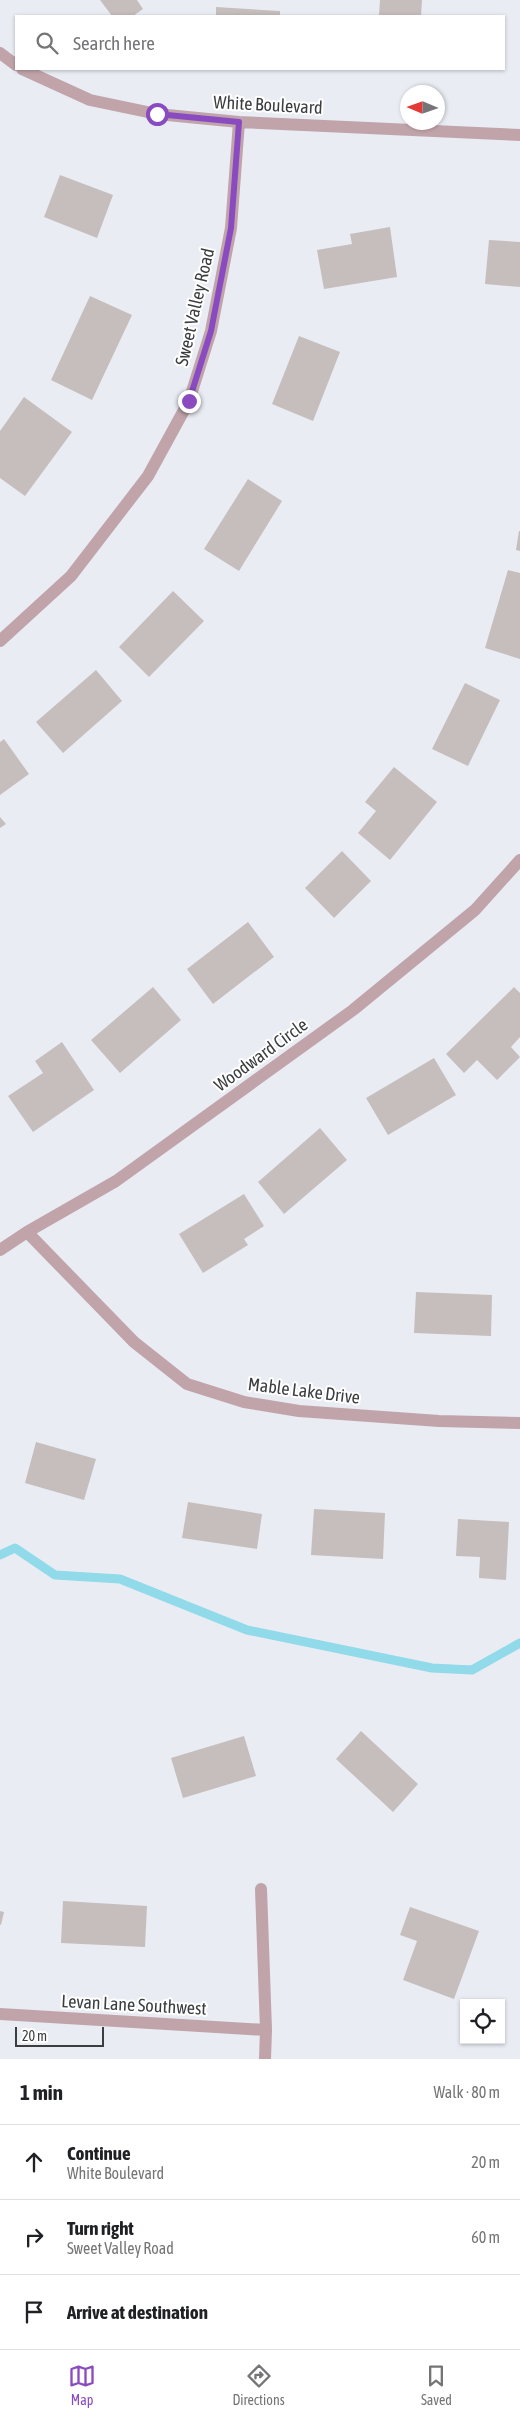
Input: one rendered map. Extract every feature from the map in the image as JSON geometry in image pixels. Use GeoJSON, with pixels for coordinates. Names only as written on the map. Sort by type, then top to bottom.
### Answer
{"type":"FeatureCollection","features":[{"type":"Feature","properties":{"kind":"street"},"geometry":{"type":"LineString","coordinates":[[0,53],[15,64]]}},
{"type":"Feature","properties":{"kind":"street","name":"White Boulevard"},"geometry":{"type":"LineString","coordinates":[[24,70],[90,100],[157,114],[239,122],[520,135]]}},
{"type":"Feature","properties":{"kind":"street","name":"Sweet Valley Road"},"geometry":{"type":"LineString","coordinates":[[0,641],[71,576],[148,476],[189,401],[211,331],[231,228],[239,122]]}},
{"type":"Feature","properties":{"kind":"street","name":"Woodward Circle"},"geometry":{"type":"LineString","coordinates":[[0,1250],[27,1232],[116,1181],[353,1010],[475,910],[520,860]]}},
{"type":"Feature","properties":{"kind":"street","name":"Mable Lake Drive"},"geometry":{"type":"LineString","coordinates":[[27,1232],[134,1342],[187,1384],[244,1402],[299,1411],[439,1421],[520,1422]]}},
{"type":"Feature","properties":{"kind":"street"},"geometry":{"type":"LineString","coordinates":[[261,1889],[266,2030],[265,2059]]}},
{"type":"Feature","properties":{"kind":"street","name":"Levan Lane Southwest"},"geometry":{"type":"LineString","coordinates":[[0,2014],[266,2030]]}},
{"type":"Feature","properties":{"kind":"building"},"geometry":{"type":"Polygon","coordinates":[[[100,0],[137,0],[143,9],[134,15],[111,15],[100,0]]]}},
{"type":"Feature","properties":{"kind":"building"},"geometry":{"type":"Polygon","coordinates":[[[380,0],[422,0],[421,15],[379,15],[380,0]]]}},
{"type":"Feature","properties":{"kind":"building"},"geometry":{"type":"Polygon","coordinates":[[[216,7],[280,11],[280,15],[216,15],[216,7]]]}},
{"type":"Feature","properties":{"kind":"building"},"geometry":{"type":"Polygon","coordinates":[[[60,175],[113,195],[97,238],[44,217],[60,175]]]}},
{"type":"Feature","properties":{"kind":"building"},"geometry":{"type":"Polygon","coordinates":[[[390,227],[397,277],[324,289],[317,250],[352,244],[350,234],[390,227]]]}},
{"type":"Feature","properties":{"kind":"building"},"geometry":{"type":"Polygon","coordinates":[[[489,240],[520,242],[520,287],[485,284],[489,240]]]}},
{"type":"Feature","properties":{"kind":"building"},"geometry":{"type":"Polygon","coordinates":[[[90,296],[132,315],[92,400],[51,380],[90,296]]]}},
{"type":"Feature","properties":{"kind":"building"},"geometry":{"type":"Polygon","coordinates":[[[299,336],[340,352],[313,421],[272,404],[299,336]]]}},
{"type":"Feature","properties":{"kind":"building"},"geometry":{"type":"Polygon","coordinates":[[[24,397],[72,432],[25,496],[0,478],[0,431],[24,397]]]}},
{"type":"Feature","properties":{"kind":"building"},"geometry":{"type":"Polygon","coordinates":[[[248,479],[282,501],[239,571],[204,549],[248,479]]]}},
{"type":"Feature","properties":{"kind":"building"},"geometry":{"type":"Polygon","coordinates":[[[520,531],[520,551],[516,550],[520,531]]]}},
{"type":"Feature","properties":{"kind":"building"},"geometry":{"type":"Polygon","coordinates":[[[508,570],[520,573],[520,659],[485,648],[508,570]]]}},
{"type":"Feature","properties":{"kind":"building"},"geometry":{"type":"Polygon","coordinates":[[[173,591],[204,621],[149,677],[119,647],[173,591]]]}},
{"type":"Feature","properties":{"kind":"building"},"geometry":{"type":"Polygon","coordinates":[[[96,670],[122,701],[63,753],[36,722],[96,670]]]}},
{"type":"Feature","properties":{"kind":"building"},"geometry":{"type":"Polygon","coordinates":[[[465,683],[500,700],[468,766],[432,749],[465,683]]]}},
{"type":"Feature","properties":{"kind":"building"},"geometry":{"type":"Polygon","coordinates":[[[4,739],[29,774],[0,795],[0,742],[4,739]]]}},
{"type":"Feature","properties":{"kind":"building"},"geometry":{"type":"Polygon","coordinates":[[[394,767],[437,802],[390,860],[358,833],[376,811],[365,802],[394,767]]]}},
{"type":"Feature","properties":{"kind":"building"},"geometry":{"type":"Polygon","coordinates":[[[0,817],[6,824],[0,828],[0,817]]]}},
{"type":"Feature","properties":{"kind":"building"},"geometry":{"type":"Polygon","coordinates":[[[342,851],[371,881],[334,918],[305,888],[342,851]]]}},
{"type":"Feature","properties":{"kind":"building"},"geometry":{"type":"Polygon","coordinates":[[[248,922],[274,957],[213,1004],[187,969],[248,922]]]}},
{"type":"Feature","properties":{"kind":"building"},"geometry":{"type":"Polygon","coordinates":[[[153,987],[181,1020],[120,1073],[91,1040],[153,987]]]}},
{"type":"Feature","properties":{"kind":"building"},"geometry":{"type":"Polygon","coordinates":[[[514,987],[520,993],[520,1037],[511,1047],[520,1057],[497,1080],[477,1060],[464,1073],[446,1054],[514,987]]]}},
{"type":"Feature","properties":{"kind":"building"},"geometry":{"type":"Polygon","coordinates":[[[62,1042],[94,1090],[33,1132],[8,1096],[43,1073],[35,1061],[62,1042]]]}},
{"type":"Feature","properties":{"kind":"building"},"geometry":{"type":"Polygon","coordinates":[[[434,1058],[456,1095],[388,1135],[366,1098],[434,1058]]]}},
{"type":"Feature","properties":{"kind":"building"},"geometry":{"type":"Polygon","coordinates":[[[320,1128],[347,1160],[284,1214],[258,1182],[320,1128]]]}},
{"type":"Feature","properties":{"kind":"building"},"geometry":{"type":"Polygon","coordinates":[[[244,1194],[264,1226],[244,1239],[248,1245],[203,1273],[179,1234],[244,1194]]]}},
{"type":"Feature","properties":{"kind":"building"},"geometry":{"type":"Polygon","coordinates":[[[416,1292],[492,1295],[491,1336],[414,1333],[416,1292]]]}},
{"type":"Feature","properties":{"kind":"building"},"geometry":{"type":"Polygon","coordinates":[[[36,1442],[96,1459],[84,1500],[25,1483],[36,1442]]]}},
{"type":"Feature","properties":{"kind":"building"},"geometry":{"type":"Polygon","coordinates":[[[188,1502],[262,1514],[257,1549],[182,1538],[188,1502]]]}},
{"type":"Feature","properties":{"kind":"building"},"geometry":{"type":"Polygon","coordinates":[[[314,1509],[385,1513],[383,1559],[311,1555],[314,1509]]]}},
{"type":"Feature","properties":{"kind":"building"},"geometry":{"type":"Polygon","coordinates":[[[458,1519],[509,1522],[506,1580],[479,1578],[480,1557],[456,1556],[458,1519]]]}},
{"type":"Feature","properties":{"kind":"building"},"geometry":{"type":"Polygon","coordinates":[[[361,1731],[418,1784],[393,1812],[336,1759],[361,1731]]]}},
{"type":"Feature","properties":{"kind":"building"},"geometry":{"type":"Polygon","coordinates":[[[244,1736],[256,1776],[183,1798],[171,1758],[244,1736]]]}},
{"type":"Feature","properties":{"kind":"building"},"geometry":{"type":"Polygon","coordinates":[[[63,1901],[147,1906],[145,1947],[61,1943],[63,1901]]]}},
{"type":"Feature","properties":{"kind":"building"},"geometry":{"type":"Polygon","coordinates":[[[410,1907],[479,1931],[454,1999],[403,1980],[417,1941],[400,1935],[410,1907]]]}},
{"type":"Feature","properties":{"kind":"building"},"geometry":{"type":"Polygon","coordinates":[[[0,1911],[4,1912],[1,1925],[0,1924],[0,1911]]]}},
{"type":"Feature","properties":{"kind":"waterway"},"geometry":{"type":"LineString","coordinates":[[0,1555],[15,1548],[55,1575],[120,1579],[247,1630],[432,1668],[472,1670],[520,1643]]}},
{"type":"Feature","properties":{"kind":"route"},"geometry":{"type":"LineString","coordinates":[[157,114],[239,122],[231,228],[211,331],[189,401]]}}]}
